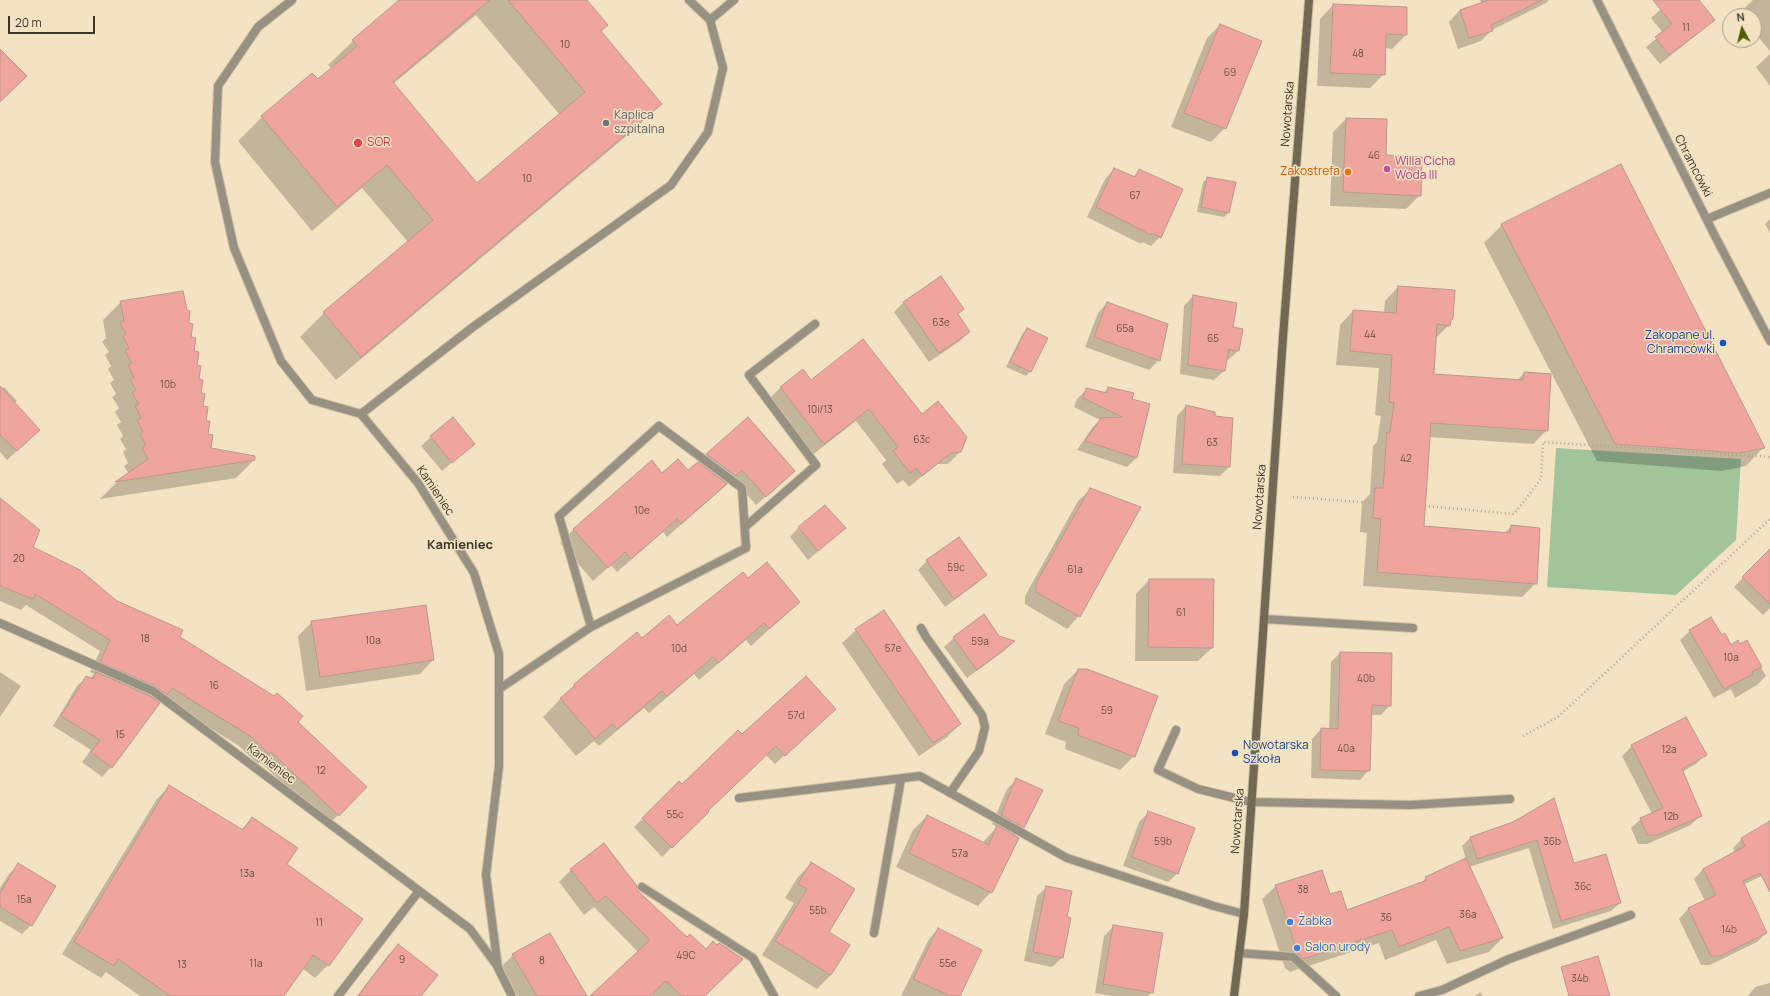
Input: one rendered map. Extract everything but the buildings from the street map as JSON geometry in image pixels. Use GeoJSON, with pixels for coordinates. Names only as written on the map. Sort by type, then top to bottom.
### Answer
{"type":"FeatureCollection","features":[{"type":"Feature","properties":{"kind":"main road","name":"Nowotarska"},"geometry":{"type":"LineString","coordinates":[[1234,996],[1244,914],[1308,0]]}},
{"type":"Feature","properties":{"kind":"street"},"geometry":{"type":"LineString","coordinates":[[292,0],[258,27],[218,86],[215,162],[234,248],[281,362],[312,400],[361,414],[473,327],[671,185],[708,132],[723,68],[710,20],[689,0]]}},
{"type":"Feature","properties":{"kind":"street"},"geometry":{"type":"LineString","coordinates":[[710,20],[734,0]]}},
{"type":"Feature","properties":{"kind":"street","name":"Chramcówki"},"geometry":{"type":"LineString","coordinates":[[1597,0],[1770,341]]}},
{"type":"Feature","properties":{"kind":"street"},"geometry":{"type":"LineString","coordinates":[[1707,219],[1770,193]]}},
{"type":"Feature","properties":{"kind":"street"},"geometry":{"type":"LineString","coordinates":[[745,527],[816,465],[749,375],[815,324]]}},
{"type":"Feature","properties":{"kind":"street","name":"Kamieniec"},"geometry":{"type":"LineString","coordinates":[[361,414],[418,483],[474,573],[499,654],[499,766],[486,875],[498,968]]}},
{"type":"Feature","properties":{"kind":"street"},"geometry":{"type":"LineString","coordinates":[[499,689],[591,627],[746,548],[742,488],[659,426],[559,516],[591,627]]}},
{"type":"Feature","properties":{"kind":"street"},"geometry":{"type":"LineString","coordinates":[[1264,619],[1413,628]]}},
{"type":"Feature","properties":{"kind":"street","name":"Kamieniec"},"geometry":{"type":"LineString","coordinates":[[0,623],[153,691],[470,929],[498,968],[512,996]]}},
{"type":"Feature","properties":{"kind":"street"},"geometry":{"type":"LineString","coordinates":[[921,628],[982,715],[985,727],[979,751],[950,793]]}},
{"type":"Feature","properties":{"kind":"street"},"geometry":{"type":"LineString","coordinates":[[1176,730],[1158,770],[1198,789],[1251,802],[1411,805],[1510,799]]}},
{"type":"Feature","properties":{"kind":"street"},"geometry":{"type":"LineString","coordinates":[[740,798],[920,776],[1067,858],[1214,906],[1244,914]]}},
{"type":"Feature","properties":{"kind":"street"},"geometry":{"type":"LineString","coordinates":[[874,933],[901,779]]}},
{"type":"Feature","properties":{"kind":"street"},"geometry":{"type":"LineString","coordinates":[[642,886],[753,958],[774,996]]}},
{"type":"Feature","properties":{"kind":"street"},"geometry":{"type":"LineString","coordinates":[[338,996],[419,891]]}},
{"type":"Feature","properties":{"kind":"street"},"geometry":{"type":"LineString","coordinates":[[1419,996],[1442,990],[1509,959],[1631,916]]}},
{"type":"Feature","properties":{"kind":"street"},"geometry":{"type":"LineString","coordinates":[[1239,953],[1293,957],[1336,996]]}},
{"type":"Feature","properties":{"kind":"path"},"geometry":{"type":"LineString","coordinates":[[1425,506],[1514,514],[1541,479],[1543,442],[1770,457]]}},
{"type":"Feature","properties":{"kind":"path"},"geometry":{"type":"LineString","coordinates":[[1293,497],[1374,503]]}},
{"type":"Feature","properties":{"kind":"path"},"geometry":{"type":"LineString","coordinates":[[1523,736],[1558,717],[1770,518]]}},
{"type":"Feature","properties":{"kind":"green space"},"geometry":{"type":"Polygon","coordinates":[[[1556,448],[1741,459],[1736,540],[1676,595],[1547,587],[1556,448]]]}},
{"type":"Feature","properties":{"kind":"place","name":"Kaplica szpitalna"},"geometry":{"type":"Point","coordinates":[606,123]}},
{"type":"Feature","properties":{"kind":"place","name":"SOR"},"geometry":{"type":"Point","coordinates":[358,143]}},
{"type":"Feature","properties":{"kind":"place","name":"Willa Cicha Woda III"},"geometry":{"type":"Point","coordinates":[1387,169]}},
{"type":"Feature","properties":{"kind":"place","name":"Zakostrefa"},"geometry":{"type":"Point","coordinates":[1348,172]}},
{"type":"Feature","properties":{"kind":"place","name":"Zakopane ul. Chramcówki"},"geometry":{"type":"Point","coordinates":[1723,343]}},
{"type":"Feature","properties":{"kind":"place","name":"Nowotarska Szkoła"},"geometry":{"type":"Point","coordinates":[1235,753]}},
{"type":"Feature","properties":{"kind":"place","name":"Żabka"},"geometry":{"type":"Point","coordinates":[1290,922]}},
{"type":"Feature","properties":{"kind":"place","name":"Salon urody"},"geometry":{"type":"Point","coordinates":[1297,948]}},
{"type":"Feature","properties":{"kind":"district","name":"Kamieniec"},"geometry":{"type":"Point","coordinates":[460,545]}}]}
